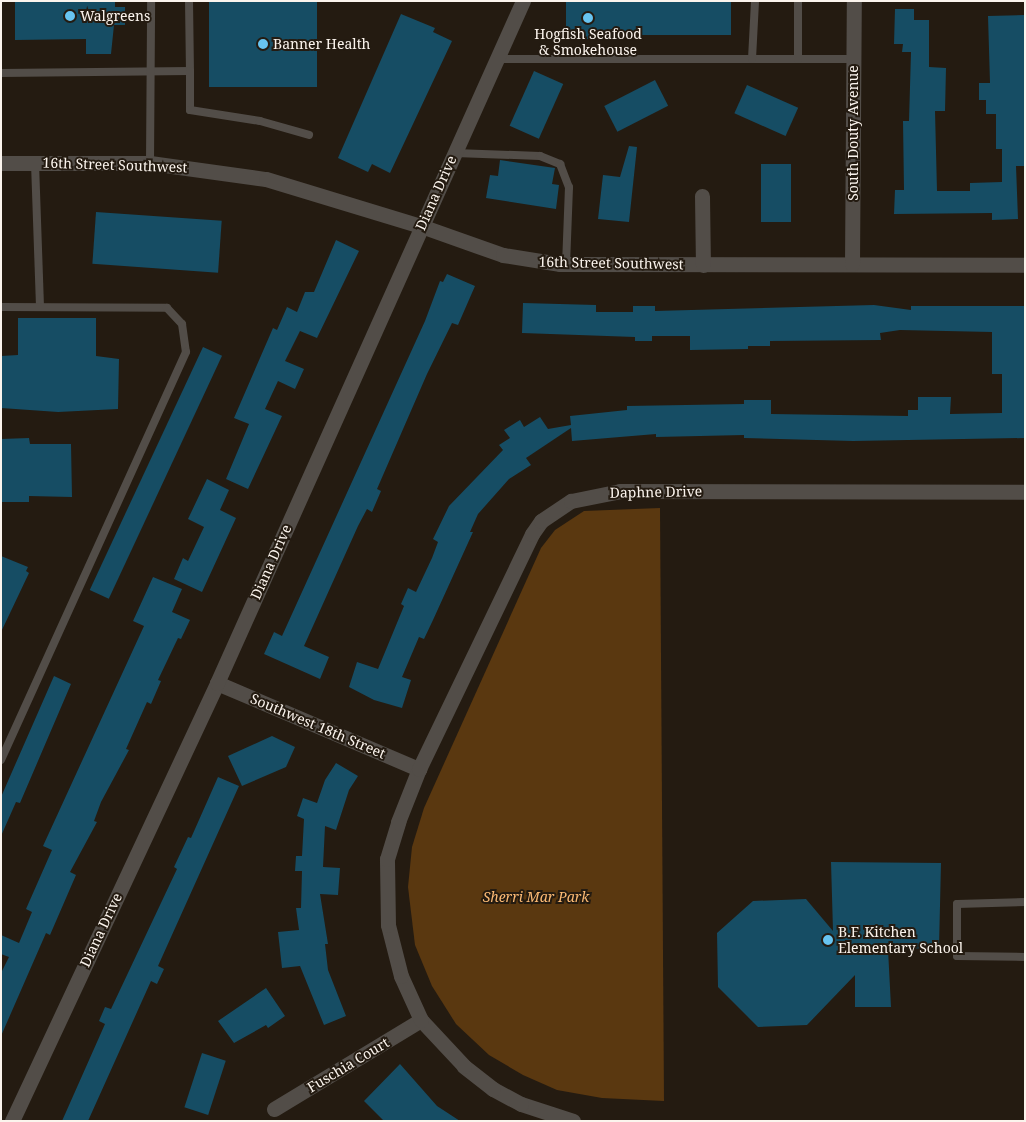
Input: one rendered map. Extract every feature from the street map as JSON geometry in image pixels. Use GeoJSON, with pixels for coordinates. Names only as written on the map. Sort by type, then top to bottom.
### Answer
{"type":"FeatureCollection","features":[{"type":"Feature","properties":{"kind":"street","name":"Diana Drive"},"geometry":{"type":"LineString","coordinates":[[12,1121],[217,683],[523,1]]}},
{"type":"Feature","properties":{"kind":"street","name":"South Douty Avenue"},"geometry":{"type":"LineString","coordinates":[[852,264],[854,1]]}},
{"type":"Feature","properties":{"kind":"street","name":"16th Street Southwest"},"geometry":{"type":"LineString","coordinates":[[1,163],[150,163],[266,179],[422,226],[503,255],[566,264],[1025,265]]}},
{"type":"Feature","properties":{"kind":"street"},"geometry":{"type":"LineString","coordinates":[[702,196],[703,265]]}},
{"type":"Feature","properties":{"kind":"street","name":"Daphne Drive"},"geometry":{"type":"LineString","coordinates":[[573,1121],[521,1104],[493,1089],[464,1066],[422,1020],[401,976],[388,925],[385,883],[387,859],[398,822],[419,769],[523,548],[541,522],[571,501],[620,491],[1025,492]]}},
{"type":"Feature","properties":{"kind":"street","name":"Southwest 18th Street"},"geometry":{"type":"LineString","coordinates":[[217,683],[419,769]]}},
{"type":"Feature","properties":{"kind":"street","name":"Fuschia Court"},"geometry":{"type":"LineString","coordinates":[[274,1109],[422,1020]]}},
{"type":"Feature","properties":{"kind":"lane"},"geometry":{"type":"LineString","coordinates":[[150,163],[151,1]]}},
{"type":"Feature","properties":{"kind":"lane"},"geometry":{"type":"LineString","coordinates":[[190,1],[190,110],[260,121],[309,135]]}},
{"type":"Feature","properties":{"kind":"lane"},"geometry":{"type":"LineString","coordinates":[[752,59],[755,1]]}},
{"type":"Feature","properties":{"kind":"lane"},"geometry":{"type":"LineString","coordinates":[[798,1],[798,59]]}},
{"type":"Feature","properties":{"kind":"lane"},"geometry":{"type":"LineString","coordinates":[[497,58],[853,59]]}},
{"type":"Feature","properties":{"kind":"lane"},"geometry":{"type":"LineString","coordinates":[[1,73],[190,71]]}},
{"type":"Feature","properties":{"kind":"lane"},"geometry":{"type":"LineString","coordinates":[[455,152],[540,156],[560,164],[569,187],[566,264]]}},
{"type":"Feature","properties":{"kind":"lane"},"geometry":{"type":"LineString","coordinates":[[36,163],[40,308]]}},
{"type":"Feature","properties":{"kind":"lane"},"geometry":{"type":"LineString","coordinates":[[1,307],[167,308],[182,324],[186,352],[1,760]]}},
{"type":"Feature","properties":{"kind":"lane"},"geometry":{"type":"LineString","coordinates":[[1025,902],[957,904],[957,956],[1025,957]]}},
{"type":"Feature","properties":{"kind":"green space","name":"Sherri Mar Park"},"geometry":{"type":"Polygon","coordinates":[[[660,508],[664,1101],[602,1098],[557,1090],[523,1075],[489,1055],[456,1024],[432,986],[415,945],[408,887],[412,847],[424,808],[541,548],[555,530],[584,511],[660,508]]]}},
{"type":"Feature","properties":{"kind":"building","name":"Walgreens"},"geometry":{"type":"Polygon","coordinates":[[[15,1],[115,1],[115,7],[125,7],[125,25],[114,25],[111,54],[86,54],[86,39],[15,40],[15,1]]]}},
{"type":"Feature","properties":{"kind":"building","name":"Banner Health"},"geometry":{"type":"Polygon","coordinates":[[[209,1],[317,1],[317,87],[209,87],[209,1]]]}},
{"type":"Feature","properties":{"kind":"building"},"geometry":{"type":"Polygon","coordinates":[[[566,1],[731,1],[731,35],[622,35],[622,39],[566,39],[566,1]]]}},
{"type":"Feature","properties":{"kind":"building"},"geometry":{"type":"Polygon","coordinates":[[[895,9],[914,9],[914,20],[929,20],[929,67],[946,68],[945,111],[935,111],[937,191],[970,191],[970,183],[1002,182],[1002,149],[996,149],[996,114],[986,114],[986,100],[979,100],[979,83],[990,83],[988,16],[1025,15],[1025,166],[1016,166],[1018,219],[992,220],[992,213],[894,214],[895,190],[904,190],[903,121],[909,121],[911,52],[902,52],[903,44],[894,44],[895,9]]]}},
{"type":"Feature","properties":{"kind":"building"},"geometry":{"type":"Polygon","coordinates":[[[401,14],[435,28],[433,32],[452,41],[390,173],[372,164],[368,172],[338,158],[401,14]]]}},
{"type":"Feature","properties":{"kind":"building"},"geometry":{"type":"Polygon","coordinates":[[[534,71],[563,84],[539,139],[510,126],[534,71]]]}},
{"type":"Feature","properties":{"kind":"building"},"geometry":{"type":"Polygon","coordinates":[[[655,80],[668,106],[617,132],[604,106],[655,80]]]}},
{"type":"Feature","properties":{"kind":"building"},"geometry":{"type":"Polygon","coordinates":[[[747,85],[798,108],[786,136],[734,113],[747,85]]]}},
{"type":"Feature","properties":{"kind":"building"},"geometry":{"type":"Polygon","coordinates":[[[629,146],[637,147],[629,222],[598,219],[603,175],[620,177],[629,146]]]}},
{"type":"Feature","properties":{"kind":"building"},"geometry":{"type":"Polygon","coordinates":[[[500,160],[555,168],[552,184],[559,185],[556,209],[486,198],[490,175],[498,176],[500,160]]]}},
{"type":"Feature","properties":{"kind":"building"},"geometry":{"type":"Polygon","coordinates":[[[761,164],[791,164],[791,222],[761,222],[761,164]]]}},
{"type":"Feature","properties":{"kind":"building"},"geometry":{"type":"Polygon","coordinates":[[[96,212],[222,221],[218,273],[92,264],[96,212]]]}},
{"type":"Feature","properties":{"kind":"building"},"geometry":{"type":"Polygon","coordinates":[[[336,240],[359,251],[317,338],[300,331],[285,361],[304,369],[295,389],[278,381],[265,409],[282,416],[248,489],[226,479],[249,424],[234,418],[273,328],[277,330],[287,307],[297,312],[305,292],[314,292],[336,240]]]}},
{"type":"Feature","properties":{"kind":"building"},"geometry":{"type":"Polygon","coordinates":[[[447,274],[475,286],[458,325],[452,323],[427,374],[377,489],[381,491],[372,512],[367,509],[358,526],[304,646],[329,657],[320,679],[264,654],[274,632],[282,636],[425,321],[440,281],[443,282],[447,274]]]}},
{"type":"Feature","properties":{"kind":"building"},"geometry":{"type":"Polygon","coordinates":[[[523,303],[596,305],[596,312],[633,312],[633,306],[655,306],[655,311],[874,305],[911,310],[911,306],[1025,306],[1025,438],[853,441],[744,438],[744,435],[656,437],[656,434],[572,441],[571,428],[526,458],[531,465],[509,479],[478,514],[470,532],[473,532],[433,620],[424,639],[419,637],[402,677],[411,680],[402,708],[374,700],[349,687],[357,662],[378,669],[404,606],[401,604],[408,588],[416,592],[432,558],[438,542],[433,539],[449,506],[503,450],[499,445],[510,438],[504,430],[520,420],[524,427],[540,417],[548,429],[571,425],[570,416],[627,410],[627,406],[744,404],[744,400],[771,400],[771,414],[908,416],[908,410],[918,410],[918,397],[951,397],[950,414],[1002,413],[1002,374],[992,374],[992,332],[900,330],[880,333],[881,340],[770,341],[770,346],[748,346],[748,349],[690,350],[690,336],[652,336],[652,341],[635,341],[635,337],[522,333],[523,303]]]}},
{"type":"Feature","properties":{"kind":"building"},"geometry":{"type":"Polygon","coordinates":[[[18,318],[96,318],[96,356],[119,359],[118,409],[58,412],[1,408],[1,356],[18,355],[18,318]]]}},
{"type":"Feature","properties":{"kind":"building"},"geometry":{"type":"Polygon","coordinates":[[[203,347],[222,356],[109,599],[90,590],[203,347]]]}},
{"type":"Feature","properties":{"kind":"building"},"geometry":{"type":"Polygon","coordinates":[[[29,438],[30,444],[71,444],[72,497],[29,496],[29,502],[1,502],[1,439],[29,438]]]}},
{"type":"Feature","properties":{"kind":"building"},"geometry":{"type":"Polygon","coordinates":[[[207,479],[229,490],[220,510],[236,518],[202,592],[174,579],[183,558],[188,561],[204,527],[188,519],[207,479]]]}},
{"type":"Feature","properties":{"kind":"building"},"geometry":{"type":"Polygon","coordinates":[[[1,556],[28,567],[26,571],[29,573],[1,632],[1,556]]]}},
{"type":"Feature","properties":{"kind":"building"},"geometry":{"type":"Polygon","coordinates":[[[153,577],[182,589],[172,612],[190,620],[181,639],[178,638],[158,680],[161,681],[151,704],[147,702],[126,749],[129,750],[101,802],[94,821],[97,822],[70,872],[76,875],[50,935],[46,933],[1,1036],[1,973],[9,957],[1,954],[1,935],[19,943],[32,912],[26,909],[52,850],[43,846],[144,626],[133,621],[153,577]]]}},
{"type":"Feature","properties":{"kind":"building"},"geometry":{"type":"Polygon","coordinates":[[[54,676],[71,684],[20,803],[16,802],[1,836],[1,797],[54,676]]]}},
{"type":"Feature","properties":{"kind":"building"},"geometry":{"type":"Polygon","coordinates":[[[272,736],[295,747],[286,767],[242,786],[228,756],[272,736]]]}},
{"type":"Feature","properties":{"kind":"building"},"geometry":{"type":"Polygon","coordinates":[[[336,763],[358,776],[349,790],[336,830],[325,826],[323,867],[340,868],[338,895],[320,894],[328,944],[325,944],[328,970],[346,1016],[324,1025],[300,966],[282,968],[278,932],[299,930],[296,908],[301,908],[302,871],[295,871],[296,856],[302,856],[304,819],[297,816],[303,798],[317,803],[325,780],[336,763]]]}},
{"type":"Feature","properties":{"kind":"building"},"geometry":{"type":"Polygon","coordinates":[[[218,777],[239,786],[158,966],[164,969],[157,984],[151,981],[88,1121],[62,1121],[105,1024],[99,1021],[105,1007],[111,1009],[177,869],[174,867],[188,837],[191,838],[218,777]]]}},
{"type":"Feature","properties":{"kind":"building","name":"B.F. Kitchen Elementary School"},"geometry":{"type":"Polygon","coordinates":[[[831,862],[941,863],[939,948],[888,949],[891,1007],[855,1007],[855,975],[807,1025],[758,1027],[718,987],[717,933],[753,901],[806,899],[833,931],[831,862]]]}},
{"type":"Feature","properties":{"kind":"building"},"geometry":{"type":"Polygon","coordinates":[[[266,988],[285,1016],[268,1028],[266,1025],[234,1043],[218,1021],[266,988]]]}},
{"type":"Feature","properties":{"kind":"building"},"geometry":{"type":"Polygon","coordinates":[[[202,1053],[226,1061],[208,1115],[184,1107],[202,1053]]]}},
{"type":"Feature","properties":{"kind":"building"},"geometry":{"type":"Polygon","coordinates":[[[400,1064],[437,1106],[460,1121],[384,1121],[364,1101],[400,1064]]]}},
{"type":"Feature","properties":{"kind":"place","name":"Walgreens"},"geometry":{"type":"Point","coordinates":[70,16]}},
{"type":"Feature","properties":{"kind":"place","name":"Hogfish Seafood & Smokehouse"},"geometry":{"type":"Point","coordinates":[588,18]}},
{"type":"Feature","properties":{"kind":"place","name":"Banner Health"},"geometry":{"type":"Point","coordinates":[263,44]}},
{"type":"Feature","properties":{"kind":"place","name":"B.F. Kitchen Elementary School"},"geometry":{"type":"Point","coordinates":[828,940]}}]}
